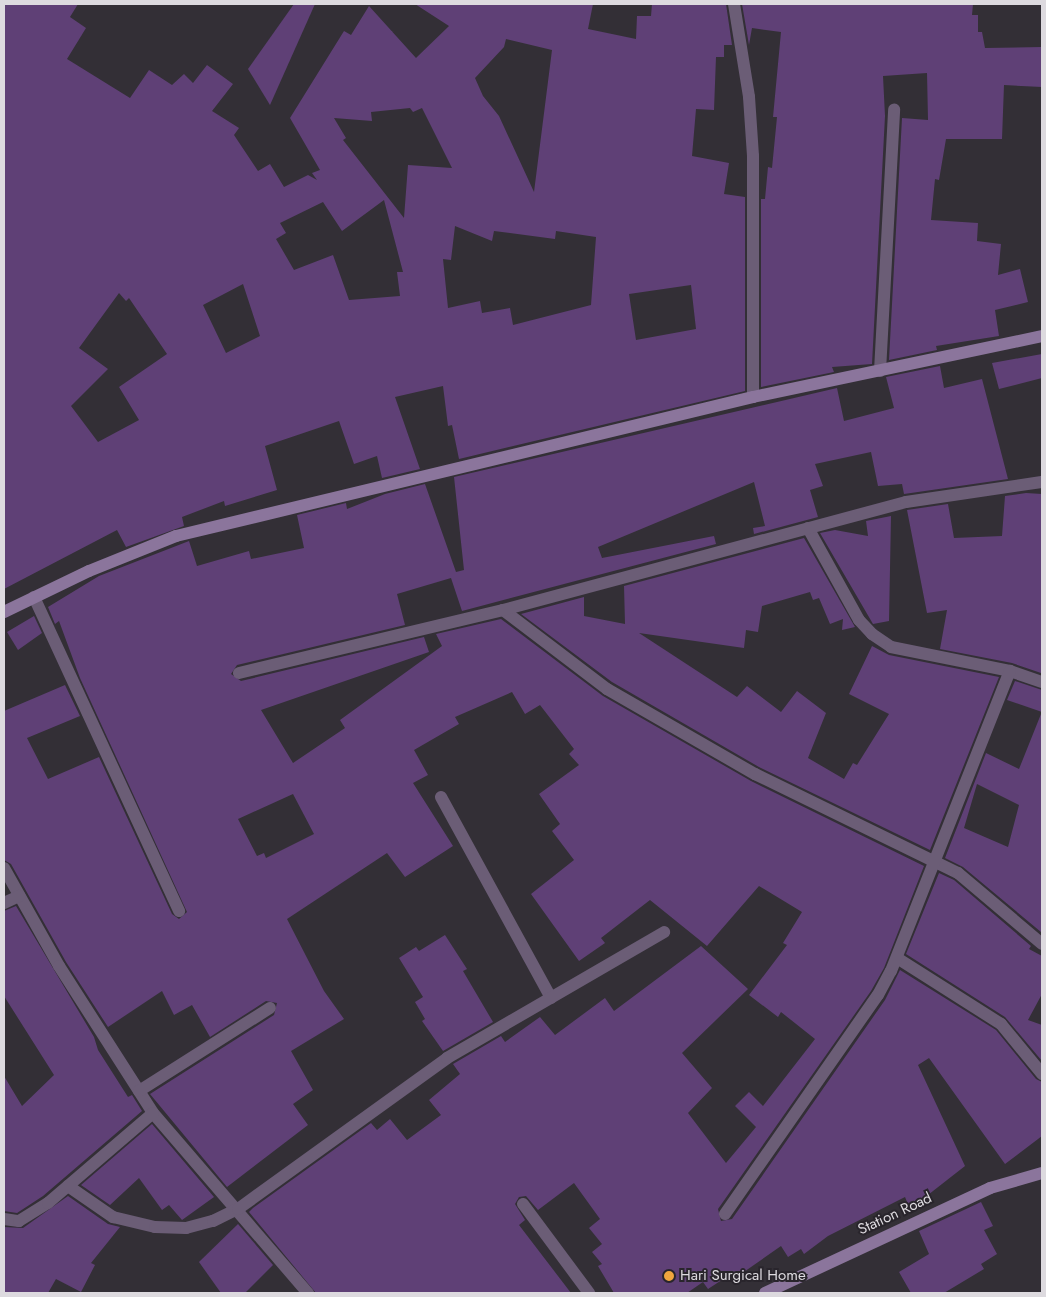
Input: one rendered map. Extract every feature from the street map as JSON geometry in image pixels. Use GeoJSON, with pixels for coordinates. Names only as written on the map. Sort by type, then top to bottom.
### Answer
{"type":"FeatureCollection","features":[{"type":"Feature","properties":{"kind":"street"},"geometry":{"type":"LineString","coordinates":[[734,4],[749,97],[753,156],[753,398]]}},
{"type":"Feature","properties":{"kind":"street"},"geometry":{"type":"LineString","coordinates":[[880,371],[894,109]]}},
{"type":"Feature","properties":{"kind":"street"},"geometry":{"type":"LineString","coordinates":[[4,612],[34,597],[176,536],[753,398],[1042,336]]}},
{"type":"Feature","properties":{"kind":"street"},"geometry":{"type":"LineString","coordinates":[[239,673],[503,610],[906,502],[1042,482]]}},
{"type":"Feature","properties":{"kind":"street"},"geometry":{"type":"LineString","coordinates":[[808,528],[859,620],[872,634],[891,647],[1010,671],[1042,682]]}},
{"type":"Feature","properties":{"kind":"street"},"geometry":{"type":"LineString","coordinates":[[34,597],[179,911]]}},
{"type":"Feature","properties":{"kind":"street"},"geometry":{"type":"LineString","coordinates":[[503,610],[607,689],[755,774],[958,874],[1042,944]]}},
{"type":"Feature","properties":{"kind":"street"},"geometry":{"type":"LineString","coordinates":[[725,1214],[878,995],[897,958],[1010,671]]}},
{"type":"Feature","properties":{"kind":"street"},"geometry":{"type":"LineString","coordinates":[[441,797],[551,998]]}},
{"type":"Feature","properties":{"kind":"street"},"geometry":{"type":"LineString","coordinates":[[4,868],[59,966],[154,1112],[308,1293]]}},
{"type":"Feature","properties":{"kind":"street"},"geometry":{"type":"LineString","coordinates":[[4,903],[19,896]]}},
{"type":"Feature","properties":{"kind":"street"},"geometry":{"type":"LineString","coordinates":[[68,1186],[113,1218],[156,1227],[186,1228],[238,1209],[447,1058],[664,932]]}},
{"type":"Feature","properties":{"kind":"street"},"geometry":{"type":"LineString","coordinates":[[897,958],[1001,1024],[1042,1074]]}},
{"type":"Feature","properties":{"kind":"street"},"geometry":{"type":"LineString","coordinates":[[139,1090],[270,1008]]}},
{"type":"Feature","properties":{"kind":"street"},"geometry":{"type":"LineString","coordinates":[[4,1219],[19,1221],[48,1204],[154,1112]]}},
{"type":"Feature","properties":{"kind":"street","name":"Station Road"},"geometry":{"type":"LineString","coordinates":[[765,1293],[990,1188],[1042,1173]]}},
{"type":"Feature","properties":{"kind":"street"},"geometry":{"type":"LineString","coordinates":[[523,1204],[589,1293]]}},
{"type":"Feature","properties":{"kind":"building"},"geometry":{"type":"Polygon","coordinates":[[[4,4],[78,4],[70,17],[86,28],[67,59],[130,98],[149,70],[172,85],[184,74],[193,83],[207,65],[233,84],[212,111],[239,128],[234,135],[258,171],[270,164],[284,187],[308,175],[317,180],[312,173],[320,170],[290,118],[344,31],[351,35],[369,6],[416,58],[449,26],[415,4],[593,4],[588,29],[636,39],[637,16],[651,16],[652,4],[726,4],[732,45],[724,45],[724,57],[716,57],[714,110],[696,109],[692,156],[729,163],[724,194],[745,197],[745,391],[459,459],[452,425],[448,426],[443,386],[395,397],[420,469],[382,478],[377,456],[354,464],[339,421],[265,446],[277,490],[225,506],[224,501],[182,517],[184,526],[126,547],[117,530],[4,589],[4,4]],[[506,39],[504,47],[475,78],[483,96],[499,116],[534,192],[552,50],[506,39]],[[410,108],[371,112],[372,121],[334,118],[346,138],[343,140],[404,218],[408,165],[452,168],[422,108],[413,112],[410,108]],[[384,200],[342,231],[323,202],[280,223],[286,233],[276,239],[294,270],[333,255],[349,300],[400,296],[397,272],[403,272],[384,200]],[[455,226],[451,260],[443,259],[448,308],[480,301],[482,313],[510,308],[513,325],[591,305],[596,237],[556,231],[555,239],[494,231],[492,241],[455,226]],[[243,284],[203,305],[226,353],[260,336],[243,284]],[[691,285],[629,294],[636,340],[696,329],[691,285]],[[119,293],[79,348],[108,369],[71,406],[98,442],[139,420],[119,387],[167,354],[129,298],[126,301],[119,293]]]}},
{"type":"Feature","properties":{"kind":"building"},"geometry":{"type":"Polygon","coordinates":[[[294,4],[315,4],[270,105],[248,69],[294,4]]]}},
{"type":"Feature","properties":{"kind":"building"},"geometry":{"type":"Polygon","coordinates":[[[742,4],[973,4],[972,15],[978,15],[978,32],[982,32],[985,48],[1042,47],[1042,87],[1004,85],[1002,139],[946,139],[939,180],[935,179],[931,220],[978,223],[977,241],[1001,244],[998,275],[1020,269],[1028,302],[995,310],[999,336],[936,346],[937,350],[889,360],[902,118],[928,120],[927,73],[883,76],[885,116],[872,364],[832,367],[834,372],[761,387],[761,199],[765,199],[768,167],[772,168],[777,117],[773,117],[781,32],[752,28],[749,45],[742,4]]]}},
{"type":"Feature","properties":{"kind":"building"},"geometry":{"type":"Polygon","coordinates":[[[1042,354],[1042,378],[999,389],[992,363],[1042,354]]]}},
{"type":"Feature","properties":{"kind":"building"},"geometry":{"type":"Polygon","coordinates":[[[940,366],[944,388],[982,379],[1008,479],[904,494],[902,484],[878,486],[871,452],[815,464],[823,486],[810,490],[818,517],[754,534],[753,528],[765,526],[754,482],[598,547],[602,558],[714,536],[716,544],[462,611],[451,578],[397,594],[405,625],[237,665],[231,674],[241,681],[424,637],[429,652],[261,710],[293,763],[345,728],[340,720],[442,646],[436,634],[501,619],[603,696],[751,781],[924,866],[884,968],[871,991],[718,1209],[721,1221],[732,1219],[885,1000],[900,970],[996,1030],[1036,1079],[1042,1082],[1042,1136],[1005,1164],[929,1058],[918,1065],[965,1166],[910,1209],[905,1197],[828,1236],[804,1254],[801,1249],[788,1257],[781,1246],[731,1281],[728,1276],[708,1289],[703,1282],[687,1293],[614,1293],[598,1266],[602,1264],[592,1252],[602,1244],[589,1228],[600,1219],[574,1183],[538,1210],[526,1196],[519,1197],[515,1204],[525,1220],[519,1225],[571,1293],[316,1293],[249,1212],[253,1208],[371,1123],[377,1130],[390,1119],[407,1140],[441,1115],[429,1100],[460,1074],[453,1064],[501,1036],[505,1042],[540,1017],[555,1035],[605,998],[614,1011],[701,946],[748,989],[682,1053],[712,1088],[688,1113],[726,1163],[756,1127],[735,1106],[749,1092],[763,1106],[815,1039],[781,1012],[778,1017],[749,995],[787,945],[783,943],[802,912],[759,886],[707,946],[650,900],[601,938],[605,943],[579,961],[531,894],[574,860],[552,831],[560,824],[539,794],[579,765],[569,754],[574,749],[540,705],[525,714],[512,692],[455,717],[459,724],[414,750],[428,775],[413,783],[453,846],[405,877],[387,853],[287,919],[324,991],[344,1019],[291,1051],[313,1090],[293,1104],[308,1125],[227,1187],[150,1094],[274,1015],[277,1003],[266,1001],[210,1037],[192,1005],[174,1015],[162,991],[108,1027],[66,962],[11,864],[4,860],[4,711],[65,685],[80,716],[27,738],[48,779],[99,757],[172,914],[179,919],[187,912],[80,678],[59,621],[55,624],[48,607],[99,576],[189,541],[197,566],[249,551],[251,559],[304,548],[297,515],[346,503],[347,509],[385,494],[425,484],[456,572],[464,570],[454,477],[837,388],[844,421],[894,408],[886,377],[940,366]],[[293,794],[238,819],[257,856],[264,853],[266,858],[314,834],[293,794]]]}},
{"type":"Feature","properties":{"kind":"building"},"geometry":{"type":"Polygon","coordinates":[[[1026,493],[1042,494],[1041,673],[1012,663],[940,649],[947,610],[927,613],[907,510],[948,504],[954,538],[1002,536],[1005,496],[1026,493]]]}},
{"type":"Feature","properties":{"kind":"building"},"geometry":{"type":"Polygon","coordinates":[[[891,516],[889,621],[873,624],[820,533],[835,530],[868,536],[866,521],[891,516]]]}},
{"type":"Feature","properties":{"kind":"building"},"geometry":{"type":"Polygon","coordinates":[[[804,538],[855,627],[842,630],[843,619],[830,624],[819,598],[813,600],[810,592],[762,606],[758,632],[746,630],[744,648],[639,633],[737,697],[747,686],[781,712],[797,691],[826,713],[808,758],[844,779],[853,763],[857,765],[889,714],[849,694],[872,646],[889,655],[999,677],[930,850],[759,767],[612,682],[521,614],[584,597],[584,616],[625,624],[624,586],[804,538]]]}},
{"type":"Feature","properties":{"kind":"building"},"geometry":{"type":"Polygon","coordinates":[[[34,616],[42,633],[18,650],[7,632],[34,616]]]}},
{"type":"Feature","properties":{"kind":"building"},"geometry":{"type":"Polygon","coordinates":[[[1015,681],[1042,690],[1042,712],[1007,700],[1015,681]]]}},
{"type":"Feature","properties":{"kind":"building"},"geometry":{"type":"Polygon","coordinates":[[[1041,714],[1041,932],[963,867],[945,858],[986,753],[1019,769],[1041,714]],[[977,784],[964,828],[1008,847],[1019,805],[977,784]]]}},
{"type":"Feature","properties":{"kind":"building"},"geometry":{"type":"Polygon","coordinates":[[[939,873],[954,880],[1031,946],[1029,949],[1042,956],[1042,994],[1028,1020],[1042,1025],[1042,1061],[1005,1017],[906,954],[939,873]]]}},
{"type":"Feature","properties":{"kind":"building"},"geometry":{"type":"Polygon","coordinates":[[[16,906],[94,1037],[98,1050],[128,1097],[132,1095],[142,1111],[43,1196],[17,1213],[4,1211],[4,1076],[22,1106],[54,1075],[4,996],[4,911],[16,906]]]}},
{"type":"Feature","properties":{"kind":"building"},"geometry":{"type":"Polygon","coordinates":[[[445,935],[467,969],[463,971],[493,1022],[443,1051],[422,1021],[425,1019],[415,1002],[423,997],[399,958],[416,947],[419,951],[445,935]]]}},
{"type":"Feature","properties":{"kind":"building"},"geometry":{"type":"Polygon","coordinates":[[[152,1124],[214,1197],[182,1220],[169,1205],[162,1210],[139,1178],[110,1205],[81,1185],[152,1124]]]}},
{"type":"Feature","properties":{"kind":"building"},"geometry":{"type":"Polygon","coordinates":[[[68,1196],[108,1224],[120,1227],[91,1263],[95,1265],[81,1292],[56,1279],[48,1293],[4,1293],[4,1227],[23,1228],[68,1196]]]}},
{"type":"Feature","properties":{"kind":"building"},"geometry":{"type":"Polygon","coordinates":[[[981,1202],[993,1226],[984,1230],[997,1254],[981,1264],[984,1269],[944,1293],[911,1293],[899,1272],[929,1254],[919,1231],[981,1202]]]}},
{"type":"Feature","properties":{"kind":"building"},"geometry":{"type":"Polygon","coordinates":[[[238,1224],[273,1265],[245,1293],[221,1293],[199,1262],[238,1224]]]}},
{"type":"Feature","properties":{"kind":"place","name":"Hari Surgical Home"},"geometry":{"type":"Point","coordinates":[669,1276]}}]}
